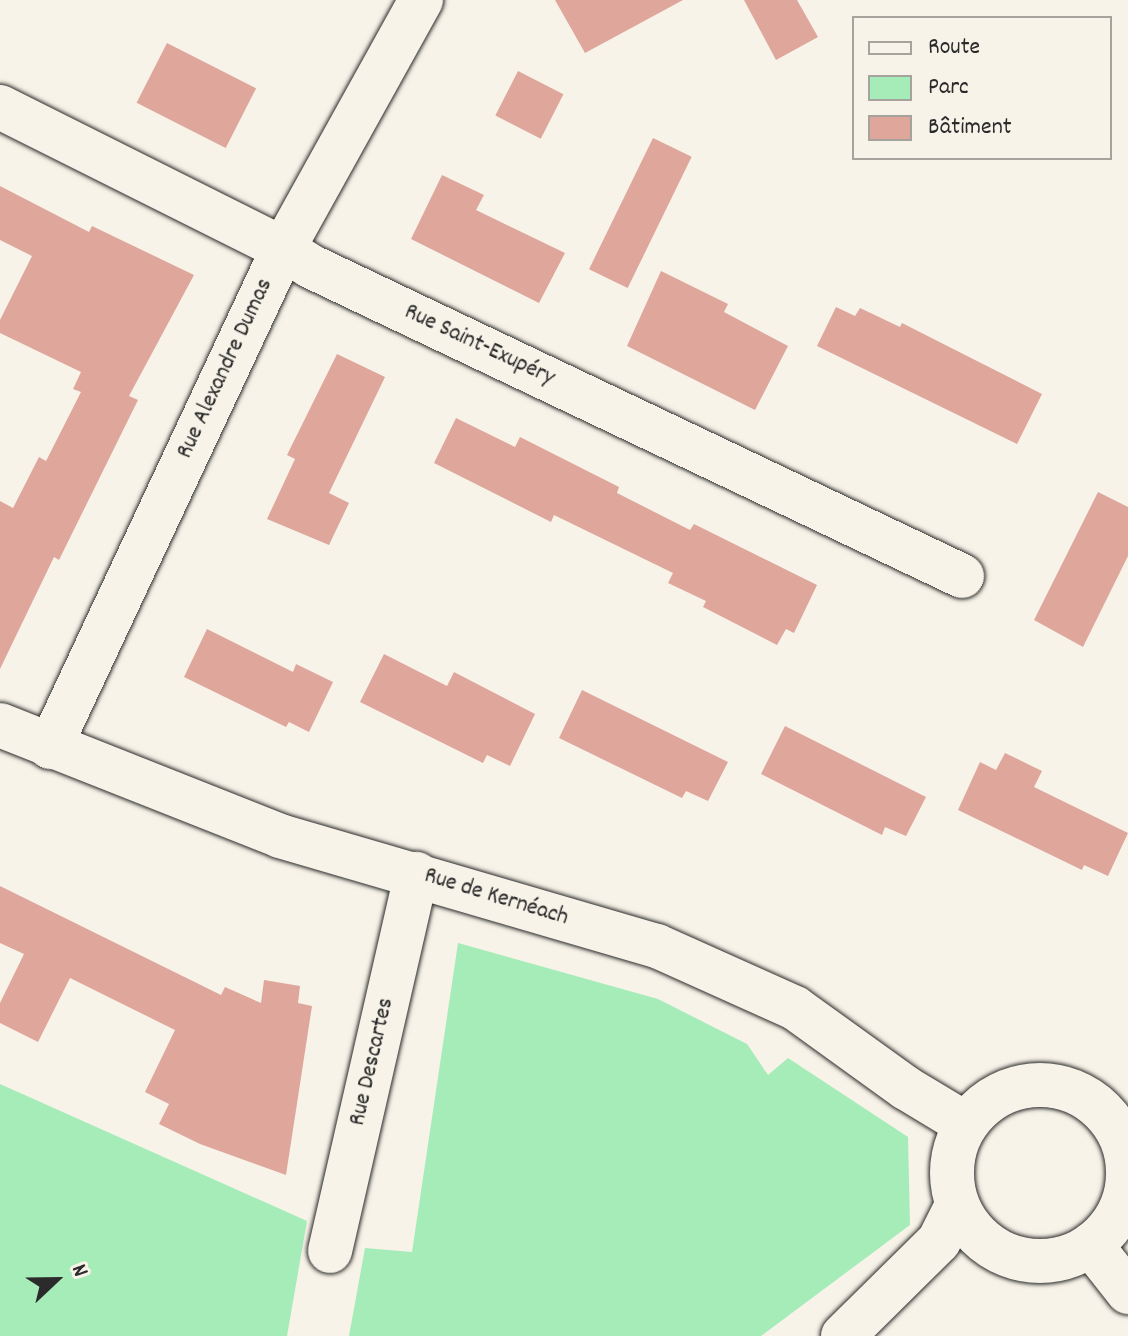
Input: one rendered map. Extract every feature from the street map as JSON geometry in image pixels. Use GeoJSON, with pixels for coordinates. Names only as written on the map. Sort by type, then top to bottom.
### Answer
{"type":"FeatureCollection","features":[{"type":"Feature","properties":{"kind":"street","name":"Rue Alexandre Dumas"},"geometry":{"type":"LineString","coordinates":[[50,747],[283,249],[421,0]]}},
{"type":"Feature","properties":{"kind":"street","name":"Rue Saint-Exupéry"},"geometry":{"type":"LineString","coordinates":[[0,107],[283,249],[310,266],[962,576]]}},
{"type":"Feature","properties":{"kind":"street","name":"Rue de Kernéach"},"geometry":{"type":"LineString","coordinates":[[0,725],[280,836],[657,946],[795,1008],[906,1088],[966,1124]]}},
{"type":"Feature","properties":{"kind":"street","name":"Rue Descartes"},"geometry":{"type":"LineString","coordinates":[[330,1251],[416,874]]}},
{"type":"Feature","properties":{"kind":"street"},"geometry":{"type":"LineString","coordinates":[[1041,1084],[1070,1090],[1119,1110],[1128,1182],[1120,1211],[1104,1235],[1091,1245],[1052,1261],[1022,1260],[994,1249],[971,1229],[957,1205],[951,1178],[954,1149],[966,1124],[985,1102],[1012,1088],[1041,1084]]}},
{"type":"Feature","properties":{"kind":"street"},"geometry":{"type":"LineString","coordinates":[[843,1336],[939,1241],[957,1205]]}},
{"type":"Feature","properties":{"kind":"street"},"geometry":{"type":"LineString","coordinates":[[1091,1245],[1128,1292]]}},
{"type":"Feature","properties":{"kind":"street"},"geometry":{"type":"LineString","coordinates":[[877,1336],[949,1272],[994,1249]]}},
{"type":"Feature","properties":{"kind":"green space"},"geometry":{"type":"Polygon","coordinates":[[[458,943],[658,999],[747,1044],[768,1075],[788,1058],[908,1137],[910,1225],[761,1336],[349,1336],[365,1248],[412,1252],[458,943]]]}},
{"type":"Feature","properties":{"kind":"green space"},"geometry":{"type":"Polygon","coordinates":[[[0,1084],[307,1221],[287,1336],[0,1336],[0,1084]]]}},
{"type":"Feature","properties":{"kind":"building"},"geometry":{"type":"Polygon","coordinates":[[[555,0],[683,0],[585,53],[555,0]]]}},
{"type":"Feature","properties":{"kind":"building"},"geometry":{"type":"Polygon","coordinates":[[[744,0],[797,0],[818,37],[776,60],[744,0]]]}},
{"type":"Feature","properties":{"kind":"building"},"geometry":{"type":"Polygon","coordinates":[[[167,43],[256,88],[226,148],[137,103],[167,43]]]}},
{"type":"Feature","properties":{"kind":"building"},"geometry":{"type":"Polygon","coordinates":[[[518,71],[563,94],[541,139],[495,116],[518,71]]]}},
{"type":"Feature","properties":{"kind":"building"},"geometry":{"type":"Polygon","coordinates":[[[653,138],[692,157],[628,288],[589,269],[653,138]]]}},
{"type":"Feature","properties":{"kind":"building"},"geometry":{"type":"Polygon","coordinates":[[[442,175],[484,195],[476,210],[565,253],[539,303],[411,239],[442,175]]]}},
{"type":"Feature","properties":{"kind":"building"},"geometry":{"type":"Polygon","coordinates":[[[0,186],[89,232],[92,226],[194,275],[129,396],[138,400],[59,560],[54,557],[0,669],[0,501],[13,508],[39,457],[46,461],[81,392],[73,389],[81,372],[0,333],[0,320],[32,256],[0,240],[0,186]]]}},
{"type":"Feature","properties":{"kind":"building"},"geometry":{"type":"Polygon","coordinates":[[[661,271],[728,304],[724,312],[788,346],[755,410],[627,346],[661,271]]]}},
{"type":"Feature","properties":{"kind":"building"},"geometry":{"type":"Polygon","coordinates":[[[836,307],[855,316],[860,308],[900,327],[902,323],[1042,394],[1017,444],[817,346],[836,307]]]}},
{"type":"Feature","properties":{"kind":"building"},"geometry":{"type":"Polygon","coordinates":[[[337,354],[385,377],[329,493],[349,503],[329,545],[267,519],[295,459],[287,455],[337,354]]]}},
{"type":"Feature","properties":{"kind":"building"},"geometry":{"type":"Polygon","coordinates":[[[456,418],[515,447],[520,437],[619,487],[617,493],[690,530],[694,524],[817,585],[794,633],[786,629],[777,645],[703,607],[706,601],[668,583],[673,573],[554,515],[551,522],[434,463],[456,418]]]}},
{"type":"Feature","properties":{"kind":"building"},"geometry":{"type":"Polygon","coordinates":[[[1098,492],[1128,507],[1128,556],[1083,647],[1034,620],[1098,492]]]}},
{"type":"Feature","properties":{"kind":"building"},"geometry":{"type":"Polygon","coordinates":[[[207,629],[293,672],[296,664],[333,682],[309,732],[289,722],[286,727],[184,677],[207,629]]]}},
{"type":"Feature","properties":{"kind":"building"},"geometry":{"type":"Polygon","coordinates":[[[384,654],[447,686],[454,672],[535,714],[510,766],[487,755],[483,763],[360,702],[384,654]]]}},
{"type":"Feature","properties":{"kind":"building"},"geometry":{"type":"Polygon","coordinates":[[[582,690],[728,762],[708,801],[686,791],[682,798],[559,738],[582,690]]]}},
{"type":"Feature","properties":{"kind":"building"},"geometry":{"type":"Polygon","coordinates":[[[785,726],[926,797],[906,836],[885,827],[882,835],[761,774],[785,726]]]}},
{"type":"Feature","properties":{"kind":"building"},"geometry":{"type":"Polygon","coordinates":[[[1005,753],[1042,771],[1034,787],[1128,833],[1108,876],[1084,865],[1082,870],[958,810],[980,762],[996,770],[1005,753]]]}},
{"type":"Feature","properties":{"kind":"building"},"geometry":{"type":"Polygon","coordinates":[[[0,886],[221,995],[225,987],[261,1003],[264,980],[300,986],[298,1003],[312,1006],[286,1175],[200,1144],[159,1124],[169,1104],[145,1092],[175,1030],[70,978],[38,1042],[0,1023],[0,1003],[24,954],[0,943],[0,886]]]}}]}
